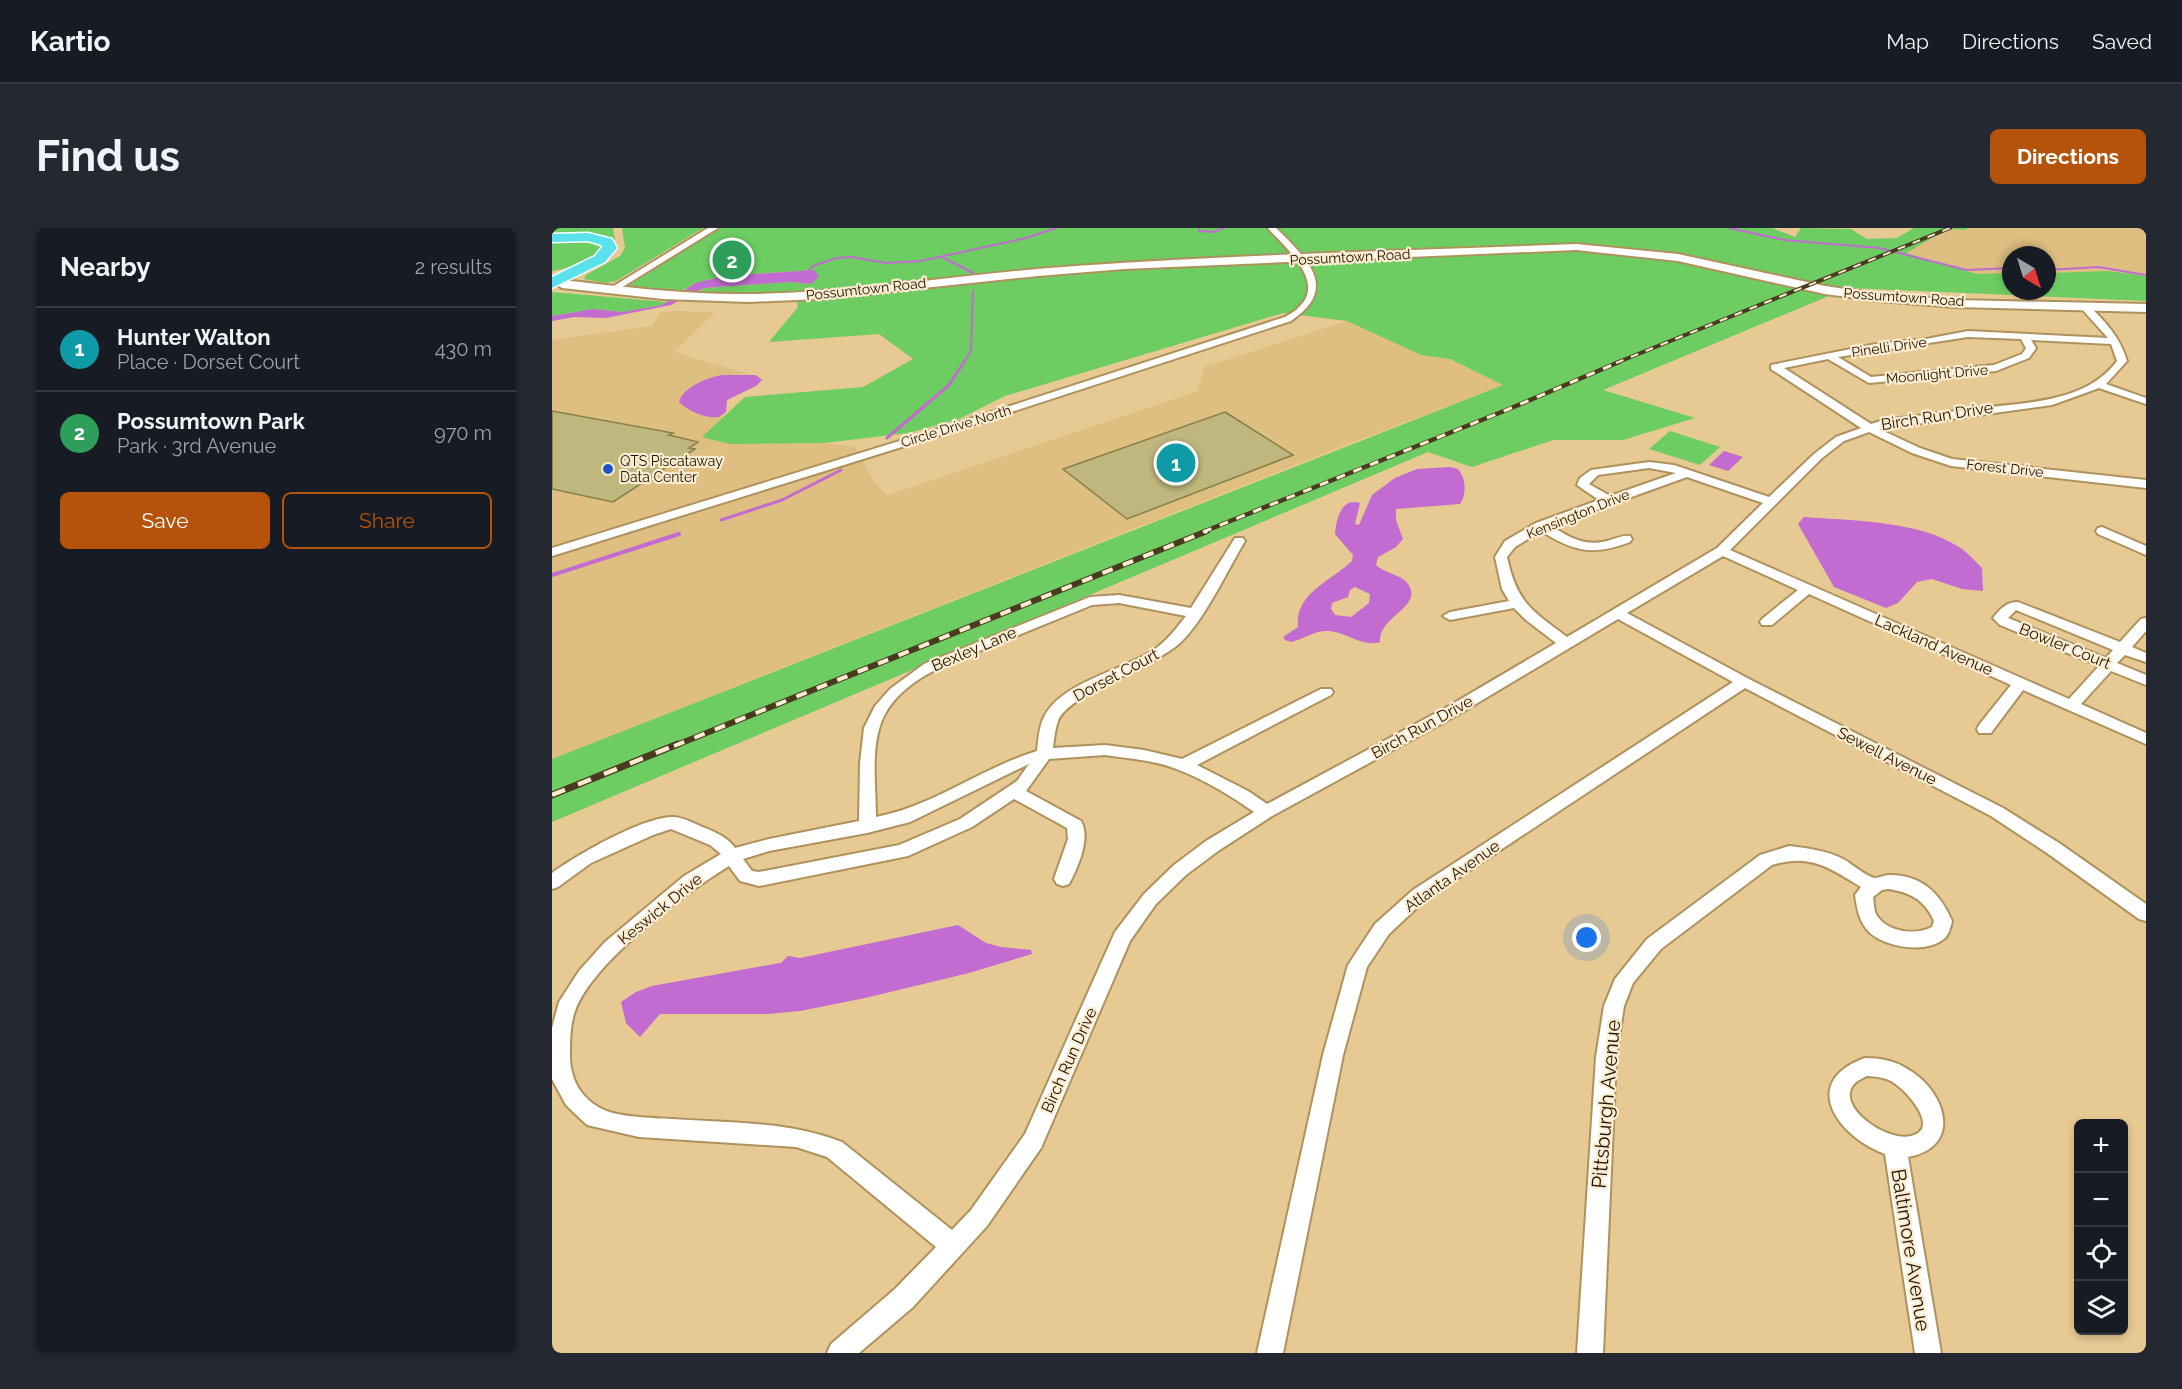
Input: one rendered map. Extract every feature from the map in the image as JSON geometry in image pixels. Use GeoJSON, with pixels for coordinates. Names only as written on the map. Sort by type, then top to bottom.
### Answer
{"type":"FeatureCollection","features":[{"type":"Feature","properties":{"kind":"highway"},"geometry":{"type":"LineString","coordinates":[[554,281],[618,253],[621,246],[618,228]]}},
{"type":"Feature","properties":{"kind":"highway"},"geometry":{"type":"LineString","coordinates":[[552,238],[588,237],[610,244],[609,251],[592,263],[554,281]]}},
{"type":"Feature","properties":{"kind":"main road","name":"Possumtown Road"},"geometry":{"type":"LineString","coordinates":[[554,281],[663,295],[748,298],[819,295],[1046,271],[1555,248],[1619,249],[1665,255],[1828,290],[1874,297],[2146,308]]}},
{"type":"Feature","properties":{"kind":"street"},"geometry":{"type":"LineString","coordinates":[[613,289],[714,228]]}},
{"type":"Feature","properties":{"kind":"street"},"geometry":{"type":"LineString","coordinates":[[1272,228],[1302,260]]}},
{"type":"Feature","properties":{"kind":"street","name":"Circle Drive North"},"geometry":{"type":"LineString","coordinates":[[552,552],[1272,326],[1303,311],[1312,300],[1313,288],[1302,260]]}},
{"type":"Feature","properties":{"kind":"street"},"geometry":{"type":"LineString","coordinates":[[2084,306],[2104,325],[2115,341]]}},
{"type":"Feature","properties":{"kind":"street","name":"Pinelli Drive"},"geometry":{"type":"LineString","coordinates":[[1870,427],[1830,405],[1775,367],[1876,346],[1926,342],[1968,334],[2115,341]]}},
{"type":"Feature","properties":{"kind":"street","name":"Moonlight Drive"},"geometry":{"type":"LineString","coordinates":[[1829,356],[1869,380],[1996,368],[2025,356],[2031,348],[2024,336]]}},
{"type":"Feature","properties":{"kind":"street","name":"Birch Run Drive"},"geometry":{"type":"LineString","coordinates":[[841,1353],[904,1298],[979,1218],[1033,1141],[1122,937],[1150,899],[1180,870],[1212,846],[1266,812],[1454,710],[1722,551],[1818,456],[1840,439],[1870,427],[1925,416],[2052,402],[2073,396],[2109,379],[2122,361],[2115,341]]}},
{"type":"Feature","properties":{"kind":"street"},"geometry":{"type":"LineString","coordinates":[[2099,384],[2146,401]]}},
{"type":"Feature","properties":{"kind":"street","name":"Forest Drive"},"geometry":{"type":"LineString","coordinates":[[1870,427],[1939,459],[1973,466],[2146,484]]}},
{"type":"Feature","properties":{"kind":"street"},"geometry":{"type":"LineString","coordinates":[[1609,501],[1583,485],[1584,480],[1595,472],[1649,465],[1670,467],[1771,502]]}},
{"type":"Feature","properties":{"kind":"street","name":"Kensington Drive"},"geometry":{"type":"LineString","coordinates":[[1568,644],[1523,611],[1511,596],[1504,578],[1501,557],[1510,544],[1542,526],[1686,473]]}},
{"type":"Feature","properties":{"kind":"street"},"geometry":{"type":"LineString","coordinates":[[1542,526],[1580,548],[1606,547],[1626,539]]}},
{"type":"Feature","properties":{"kind":"street"},"geometry":{"type":"LineString","coordinates":[[2102,531],[2146,550]]}},
{"type":"Feature","properties":{"kind":"street","name":"Dorset Court"},"geometry":{"type":"LineString","coordinates":[[1044,754],[1050,720],[1065,701],[1162,650],[1177,638],[1239,541]]}},
{"type":"Feature","properties":{"kind":"street","name":"Lackland Avenue"},"geometry":{"type":"LineString","coordinates":[[1722,551],[2146,739]]}},
{"type":"Feature","properties":{"kind":"street"},"geometry":{"type":"LineString","coordinates":[[1767,622],[1808,589]]}},
{"type":"Feature","properties":{"kind":"street","name":"Bexley Lane"},"geometry":{"type":"LineString","coordinates":[[867,827],[872,726],[887,702],[913,677],[929,667],[1090,601],[1119,599],[1195,613]]}},
{"type":"Feature","properties":{"kind":"street"},"geometry":{"type":"LineString","coordinates":[[1450,616],[1517,603]]}},
{"type":"Feature","properties":{"kind":"street","name":"Bowler Court"},"geometry":{"type":"LineString","coordinates":[[2146,658],[2020,606],[2012,606],[2001,617],[2006,622],[2146,680]]}},
{"type":"Feature","properties":{"kind":"street","name":"Sewell Avenue"},"geometry":{"type":"LineString","coordinates":[[1619,614],[1743,682],[1997,812],[2053,848],[2146,914]]}},
{"type":"Feature","properties":{"kind":"street"},"geometry":{"type":"LineString","coordinates":[[2071,706],[2146,622]]}},
{"type":"Feature","properties":{"kind":"street","name":"Atlanta Avenue"},"geometry":{"type":"LineString","coordinates":[[1270,1353],[1333,1055],[1358,964],[1382,929],[1419,895],[1743,682]]}},
{"type":"Feature","properties":{"kind":"street"},"geometry":{"type":"LineString","coordinates":[[1985,729],[2021,683]]}},
{"type":"Feature","properties":{"kind":"street"},"geometry":{"type":"LineString","coordinates":[[1184,765],[1326,692]]}},
{"type":"Feature","properties":{"kind":"street","name":"Keswick Drive"},"geometry":{"type":"LineString","coordinates":[[952,1246],[834,1149],[796,1137],[639,1127],[595,1118],[573,1098],[560,1074],[560,1038],[566,1008],[586,977],[612,947],[654,910],[690,881],[731,856],[904,818],[1018,762],[1044,754],[1105,750],[1144,755],[1184,765],[1242,795],[1266,812]]}},
{"type":"Feature","properties":{"kind":"street"},"geometry":{"type":"LineString","coordinates":[[552,882],[585,858],[647,830],[671,823],[680,824],[705,834],[725,847],[746,876],[759,879],[902,851],[966,823],[1023,785],[1044,754]]}},
{"type":"Feature","properties":{"kind":"street"},"geometry":{"type":"LineString","coordinates":[[1013,791],[1075,825],[1077,839],[1063,879]]}},
{"type":"Feature","properties":{"kind":"street","name":"Pittsburgh Avenue"},"geometry":{"type":"LineString","coordinates":[[1590,1353],[1606,1057],[1614,1006],[1625,979],[1654,944],[1766,860],[1789,853],[1813,855],[1834,862],[1873,886]]}},
{"type":"Feature","properties":{"kind":"street"},"geometry":{"type":"LineString","coordinates":[[1865,1067],[1893,1071],[1918,1089],[1927,1101],[1933,1113],[1933,1125],[1929,1136],[1920,1144],[1895,1147],[1874,1141],[1860,1131],[1844,1112],[1840,1099],[1840,1087],[1853,1071],[1865,1067]]}},
{"type":"Feature","properties":{"kind":"street","name":"Baltimore Avenue"},"geometry":{"type":"LineString","coordinates":[[1895,1147],[1928,1353]]}},
{"type":"Feature","properties":{"kind":"shaded area"},"geometry":{"type":"Polygon","coordinates":[[[1969,228],[2146,228],[2146,276],[2109,271],[2056,273],[2056,246],[2002,246],[2002,273],[1977,274],[1905,253],[1948,229],[1969,228]]]}},
{"type":"Feature","properties":{"kind":"shaded area"},"geometry":{"type":"Polygon","coordinates":[[[814,270],[819,277],[811,284],[790,282],[704,288],[671,305],[606,318],[574,317],[552,321],[552,316],[593,309],[622,312],[662,305],[695,283],[724,276],[814,270]]]}},
{"type":"Feature","properties":{"kind":"shaded area"},"geometry":{"type":"Polygon","coordinates":[[[661,312],[715,312],[674,352],[765,379],[702,410],[724,418],[703,437],[731,444],[824,443],[855,447],[874,481],[887,495],[1198,391],[1204,367],[1347,321],[1421,355],[1450,359],[1503,385],[1322,454],[552,759],[552,340],[652,326],[661,312]]]}},
{"type":"Feature","properties":{"kind":"shaded area"},"geometry":{"type":"Polygon","coordinates":[[[724,375],[756,375],[762,380],[756,386],[727,400],[726,412],[719,417],[697,414],[679,402],[691,387],[724,375]]]}},
{"type":"Feature","properties":{"kind":"shaded area"},"geometry":{"type":"Polygon","coordinates":[[[1724,451],[1743,457],[1728,471],[1709,465],[1724,451]]]}},
{"type":"Feature","properties":{"kind":"shaded area"},"geometry":{"type":"Polygon","coordinates":[[[1450,467],[1458,469],[1465,491],[1460,504],[1396,509],[1396,520],[1403,539],[1396,547],[1378,557],[1376,565],[1405,581],[1411,592],[1406,606],[1381,633],[1380,642],[1368,643],[1329,631],[1319,632],[1291,642],[1285,640],[1283,637],[1298,627],[1298,615],[1308,596],[1352,561],[1353,555],[1335,534],[1338,516],[1344,506],[1348,503],[1360,503],[1355,524],[1359,525],[1372,495],[1395,478],[1417,469],[1450,467]],[[1355,587],[1350,590],[1348,597],[1332,603],[1331,609],[1335,615],[1351,617],[1369,603],[1370,594],[1355,587]]]}},
{"type":"Feature","properties":{"kind":"shaded area"},"geometry":{"type":"Polygon","coordinates":[[[1804,517],[1864,521],[1906,527],[1945,539],[1965,551],[1982,568],[1983,591],[1962,589],[1932,579],[1917,582],[1898,603],[1886,608],[1834,587],[1798,524],[1804,517]]]}},
{"type":"Feature","properties":{"kind":"shaded area"},"geometry":{"type":"Polygon","coordinates":[[[958,925],[986,943],[1031,950],[1032,954],[969,973],[800,1011],[768,1014],[660,1014],[640,1037],[626,1023],[621,1002],[636,992],[652,986],[781,963],[788,956],[800,958],[958,925]]]}},
{"type":"Feature","properties":{"kind":"green space"},"geometry":{"type":"Polygon","coordinates":[[[552,228],[613,228],[615,240],[552,237],[552,228]]]}},
{"type":"Feature","properties":{"kind":"green space"},"geometry":{"type":"Polygon","coordinates":[[[622,228],[703,228],[616,281],[605,283],[584,279],[586,275],[620,256],[625,248],[622,228]]]}},
{"type":"Feature","properties":{"kind":"green space"},"geometry":{"type":"Polygon","coordinates":[[[718,228],[1772,228],[1795,237],[1801,228],[1851,229],[1867,239],[1897,238],[1914,228],[1969,228],[1948,229],[1906,253],[1977,274],[2002,273],[2002,295],[1848,288],[1603,390],[1695,418],[1623,440],[1553,440],[1472,467],[1428,452],[552,822],[552,759],[1503,385],[1450,359],[1421,355],[1347,321],[1283,313],[1005,396],[959,419],[909,433],[824,443],[730,444],[702,437],[745,397],[863,387],[913,359],[879,334],[769,342],[798,307],[794,292],[698,292],[704,288],[790,282],[811,284],[814,270],[724,276],[695,283],[682,291],[628,286],[718,228]]]}},
{"type":"Feature","properties":{"kind":"green space"},"geometry":{"type":"Polygon","coordinates":[[[552,239],[589,239],[604,246],[589,261],[552,271],[552,239]]]}},
{"type":"Feature","properties":{"kind":"green space"},"geometry":{"type":"Polygon","coordinates":[[[2109,271],[2146,276],[2146,301],[2056,297],[2056,273],[2109,271]]]}},
{"type":"Feature","properties":{"kind":"green space"},"geometry":{"type":"Polygon","coordinates":[[[552,292],[667,302],[662,305],[622,312],[593,309],[552,316],[552,292]]]}},
{"type":"Feature","properties":{"kind":"green space"},"geometry":{"type":"Polygon","coordinates":[[[1670,431],[1720,447],[1700,465],[1649,449],[1670,431]]]}},
{"type":"Feature","properties":{"kind":"building","name":"QTS Piscataway Data Center"},"geometry":{"type":"Polygon","coordinates":[[[552,411],[673,433],[669,435],[698,442],[689,448],[695,449],[613,502],[552,489],[552,411]]]}},
{"type":"Feature","properties":{"kind":"building"},"geometry":{"type":"Polygon","coordinates":[[[1225,412],[1293,455],[1127,519],[1063,469],[1225,412]]]}},
{"type":"Feature","properties":{"kind":"waterway"},"geometry":{"type":"LineString","coordinates":[[804,274],[815,265],[837,258],[852,257],[886,263],[921,261],[1026,238],[1056,228]]}},
{"type":"Feature","properties":{"kind":"waterway"},"geometry":{"type":"LineString","coordinates":[[1199,228],[1199,231],[1213,232],[1224,228]]}},
{"type":"Feature","properties":{"kind":"waterway"},"geometry":{"type":"LineString","coordinates":[[1729,228],[1784,240],[1879,248],[1967,270],[2002,268]]}},
{"type":"Feature","properties":{"kind":"waterway"},"geometry":{"type":"LineString","coordinates":[[944,258],[973,273]]}},
{"type":"Feature","properties":{"kind":"waterway"},"geometry":{"type":"LineString","coordinates":[[2056,269],[2098,267],[2146,275]]}},
{"type":"Feature","properties":{"kind":"waterway"},"geometry":{"type":"LineString","coordinates":[[963,363],[971,351],[973,291]]}},
{"type":"Feature","properties":{"kind":"waterway"},"geometry":{"type":"LineString","coordinates":[[887,438],[949,385],[964,362]]}},
{"type":"Feature","properties":{"kind":"waterway"},"geometry":{"type":"LineString","coordinates":[[721,520],[782,500],[841,470]]}},
{"type":"Feature","properties":{"kind":"waterway"},"geometry":{"type":"LineString","coordinates":[[552,575],[679,534]]}},
{"type":"Feature","properties":{"kind":"railway"},"geometry":{"type":"LineString","coordinates":[[1616,363],[1950,228]]}},
{"type":"Feature","properties":{"kind":"railway"},"geometry":{"type":"LineString","coordinates":[[1203,532],[1509,409],[1619,362]]}},
{"type":"Feature","properties":{"kind":"railway"},"geometry":{"type":"LineString","coordinates":[[674,746],[1207,531]]}},
{"type":"Feature","properties":{"kind":"railway"},"geometry":{"type":"LineString","coordinates":[[552,795],[678,744]]}},
{"type":"Feature","properties":{"kind":"place","name":"Possumtown Park"},"geometry":{"type":"Point","coordinates":[732,260]}},
{"type":"Feature","properties":{"kind":"place","name":"Hunter Walton"},"geometry":{"type":"Point","coordinates":[1176,463]}},
{"type":"Feature","properties":{"kind":"place","name":"QTS Piscataway Data Center"},"geometry":{"type":"Point","coordinates":[608,469]}}]}
